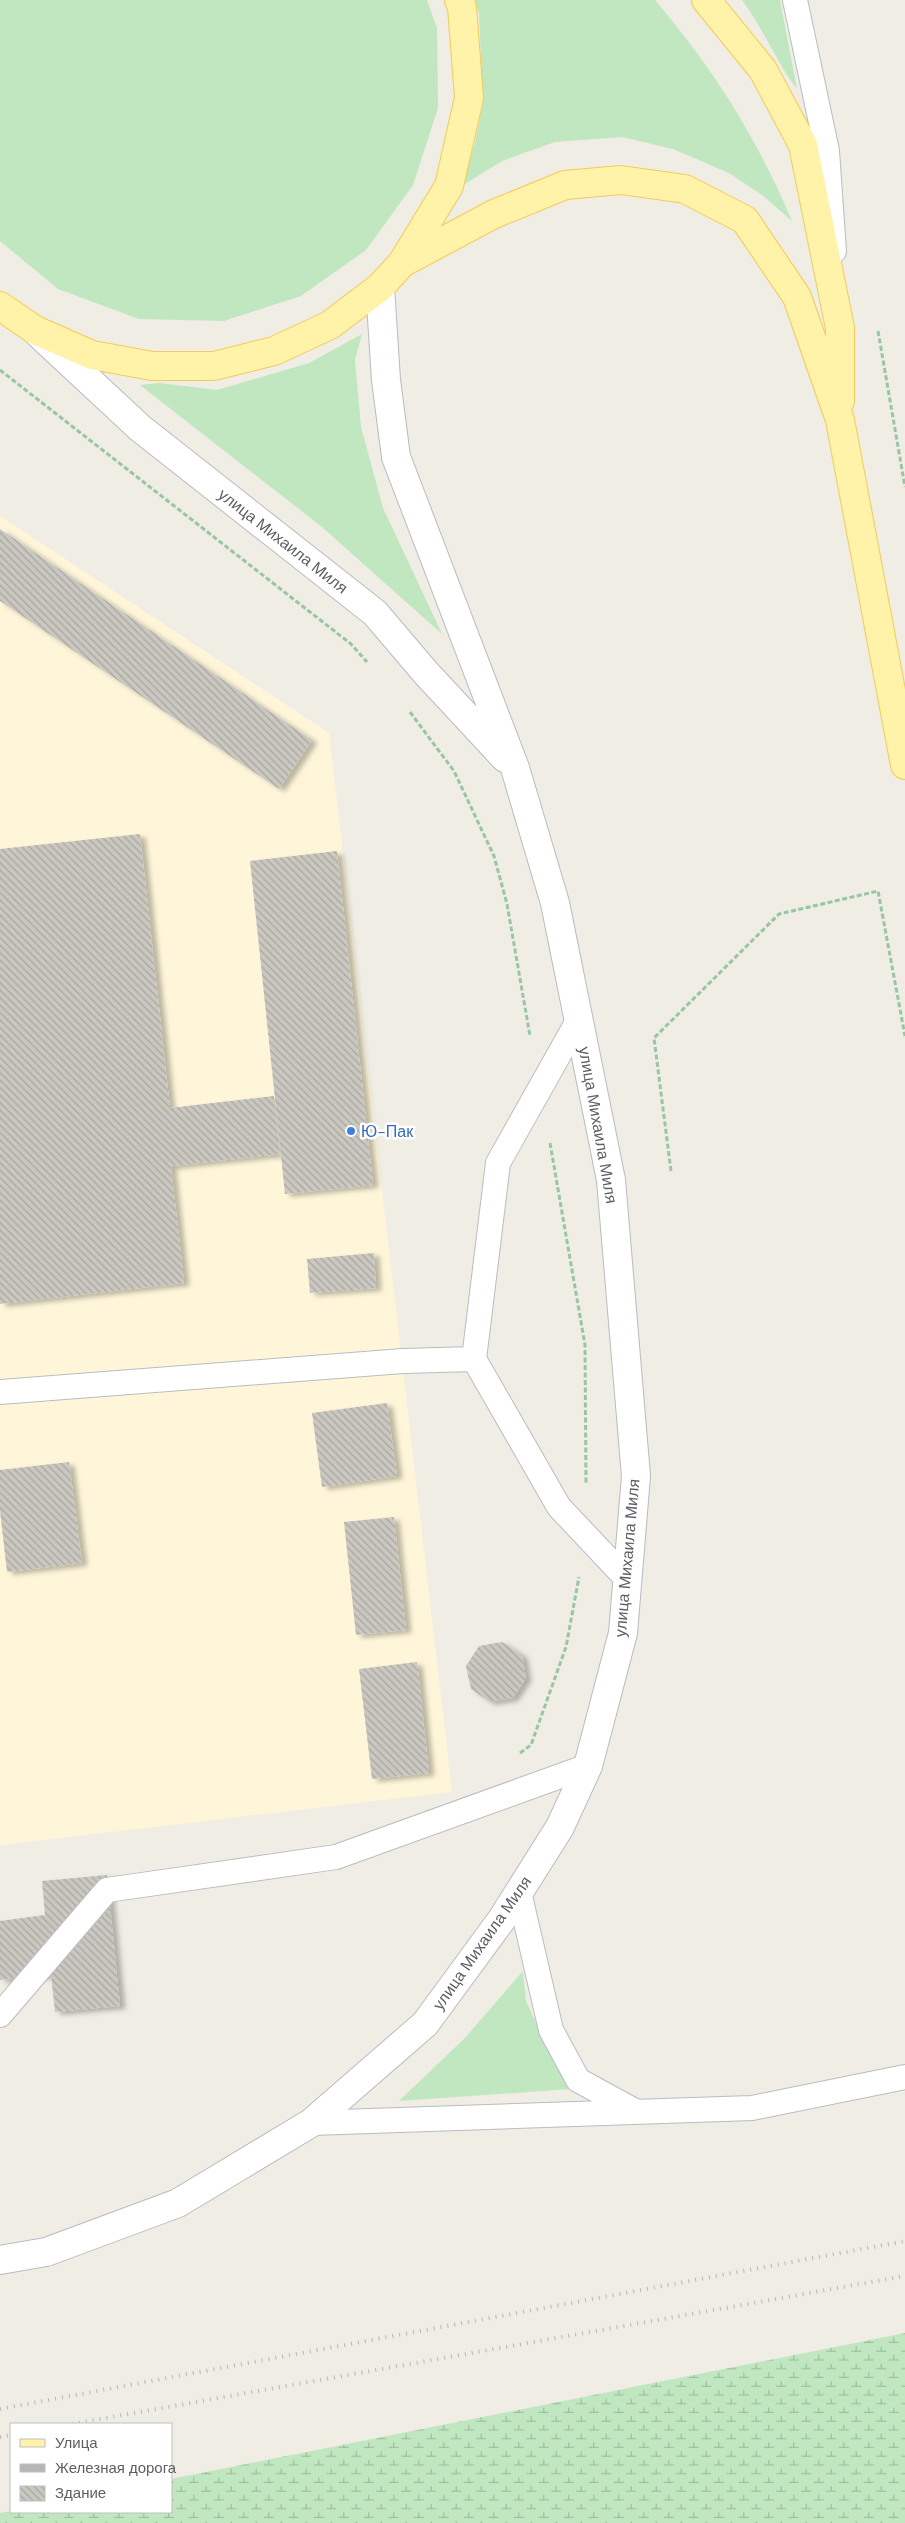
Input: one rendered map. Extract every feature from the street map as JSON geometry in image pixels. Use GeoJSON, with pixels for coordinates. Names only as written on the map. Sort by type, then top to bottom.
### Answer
{"type":"FeatureCollection","features":[{"type":"Feature","properties":{"kind":"main road"},"geometry":{"type":"LineString","coordinates":[[0,306],[35,330],[92,355],[152,366],[214,366],[274,351],[330,325],[380,287],[402,264],[449,186],[469,98],[462,7],[459,0]]}},
{"type":"Feature","properties":{"kind":"main road"},"geometry":{"type":"LineString","coordinates":[[706,0],[763,70],[803,145],[840,328],[840,420]]}},
{"type":"Feature","properties":{"kind":"main road"},"geometry":{"type":"LineString","coordinates":[[402,264],[494,214],[565,185],[621,180],[685,189],[745,220],[797,297],[840,420],[905,765]]}},
{"type":"Feature","properties":{"kind":"main road","name":"улица Михаила Миля"},"geometry":{"type":"LineString","coordinates":[[0,2260],[46,2252],[178,2203],[311,2123],[425,2024],[502,1919],[560,1827],[588,1766],[623,1633],[636,1476],[611,1180],[555,903],[515,768],[396,457],[386,380],[380,287]]}},
{"type":"Feature","properties":{"kind":"main road","name":"улица Михаила Миля"},"geometry":{"type":"LineString","coordinates":[[35,330],[140,428],[375,613],[426,673],[515,768]]}},
{"type":"Feature","properties":{"kind":"lane"},"geometry":{"type":"LineString","coordinates":[[795,0],[827,151],[840,328]]}},
{"type":"Feature","properties":{"kind":"lane"},"geometry":{"type":"LineString","coordinates":[[579,1019],[498,1163],[474,1359],[559,1507],[627,1579]]}},
{"type":"Feature","properties":{"kind":"lane"},"geometry":{"type":"LineString","coordinates":[[0,1392],[403,1361],[474,1359]]}},
{"type":"Feature","properties":{"kind":"lane"},"geometry":{"type":"LineString","coordinates":[[0,2015],[106,1890],[336,1857],[588,1766]]}},
{"type":"Feature","properties":{"kind":"lane"},"geometry":{"type":"LineString","coordinates":[[519,1892],[551,2030],[578,2080],[633,2110]]}},
{"type":"Feature","properties":{"kind":"lane"},"geometry":{"type":"LineString","coordinates":[[311,2123],[633,2110],[752,2108],[905,2077]]}},
{"type":"Feature","properties":{"kind":"path"},"geometry":{"type":"LineString","coordinates":[[0,370],[351,644],[369,665]]}},
{"type":"Feature","properties":{"kind":"path"},"geometry":{"type":"LineString","coordinates":[[406,706],[454,771],[494,856],[507,904],[585,1345],[586,1535],[566,1647],[531,1745],[516,1756]]}},
{"type":"Feature","properties":{"kind":"path"},"geometry":{"type":"LineString","coordinates":[[671,1171],[654,1038],[779,914],[878,890],[905,1036]]}},
{"type":"Feature","properties":{"kind":"shaded area"},"geometry":{"type":"Polygon","coordinates":[[[0,516],[329,733],[452,1792],[0,1845],[0,516]]]}},
{"type":"Feature","properties":{"kind":"green space"},"geometry":{"type":"Polygon","coordinates":[[[0,0],[427,0],[437,28],[438,108],[413,185],[366,250],[301,296],[224,321],[139,319],[58,289],[0,241],[0,0]]]}},
{"type":"Feature","properties":{"kind":"green space"},"geometry":{"type":"Polygon","coordinates":[[[474,0],[655,0],[696,52],[732,105],[764,160],[792,221],[762,195],[729,173],[673,149],[622,137],[555,142],[502,161],[460,187],[474,147],[483,103],[479,13],[474,0]]]}},
{"type":"Feature","properties":{"kind":"green space"},"geometry":{"type":"Polygon","coordinates":[[[742,0],[780,0],[797,89],[782,67],[742,0]]]}},
{"type":"Feature","properties":{"kind":"green space"},"geometry":{"type":"Polygon","coordinates":[[[362,334],[355,360],[361,427],[383,508],[442,634],[322,527],[140,385],[159,383],[217,390],[309,363],[362,334]]]}},
{"type":"Feature","properties":{"kind":"green space"},"geometry":{"type":"Polygon","coordinates":[[[523,1971],[526,2001],[553,2061],[572,2089],[399,2101],[465,2038],[523,1971]]]}},
{"type":"Feature","properties":{"kind":"green space"},"geometry":{"type":"Polygon","coordinates":[[[905,2333],[905,2523],[0,2523],[0,2513],[10,2511],[10,2513],[172,2513],[172,2479],[905,2333]]]}},
{"type":"Feature","properties":{"kind":"building"},"geometry":{"type":"Polygon","coordinates":[[[0,529],[312,740],[279,789],[0,601],[0,529]]]}},
{"type":"Feature","properties":{"kind":"building"},"geometry":{"type":"Polygon","coordinates":[[[140,834],[170,1108],[274,1096],[280,1154],[171,1166],[184,1283],[0,1304],[0,849],[140,834]]]}},
{"type":"Feature","properties":{"kind":"building"},"geometry":{"type":"Polygon","coordinates":[[[337,851],[373,1185],[285,1194],[250,861],[337,851]]]}},
{"type":"Feature","properties":{"kind":"building"},"geometry":{"type":"Polygon","coordinates":[[[374,1253],[376,1288],[310,1293],[307,1259],[374,1253]]]}},
{"type":"Feature","properties":{"kind":"building"},"geometry":{"type":"Polygon","coordinates":[[[387,1403],[397,1476],[322,1487],[312,1413],[387,1403]]]}},
{"type":"Feature","properties":{"kind":"building"},"geometry":{"type":"Polygon","coordinates":[[[69,1462],[82,1563],[7,1572],[0,1511],[0,1470],[69,1462]]]}},
{"type":"Feature","properties":{"kind":"building"},"geometry":{"type":"Polygon","coordinates":[[[394,1517],[406,1630],[356,1635],[344,1522],[394,1517]]]}},
{"type":"Feature","properties":{"kind":"building"},"geometry":{"type":"Polygon","coordinates":[[[502,1642],[522,1655],[526,1678],[513,1698],[490,1702],[471,1689],[466,1666],[479,1646],[502,1642]]]}},
{"type":"Feature","properties":{"kind":"building"},"geometry":{"type":"Polygon","coordinates":[[[417,1662],[429,1773],[372,1779],[359,1669],[417,1662]]]}},
{"type":"Feature","properties":{"kind":"building"},"geometry":{"type":"Polygon","coordinates":[[[107,1875],[120,2006],[55,2012],[51,1975],[0,1980],[0,1921],[45,1915],[42,1881],[107,1875]]]}},
{"type":"Feature","properties":{"kind":"railway"},"geometry":{"type":"LineString","coordinates":[[0,2409],[905,2241]]}},
{"type":"Feature","properties":{"kind":"railway"},"geometry":{"type":"LineString","coordinates":[[78,2423],[905,2276]]}},
{"type":"Feature","properties":{"kind":"railway"},"geometry":{"type":"LineString","coordinates":[[0,2437],[10,2435]]}},
{"type":"Feature","properties":{"kind":"place","name":"Ю-Пак"},"geometry":{"type":"Point","coordinates":[351,1131]}}]}
